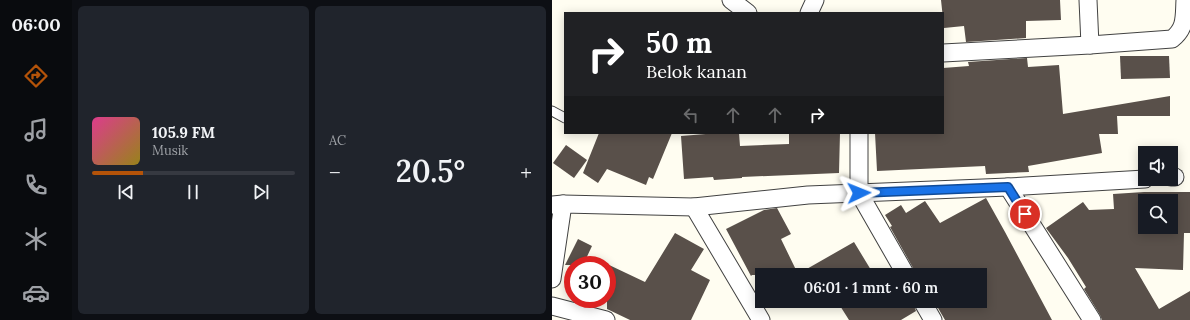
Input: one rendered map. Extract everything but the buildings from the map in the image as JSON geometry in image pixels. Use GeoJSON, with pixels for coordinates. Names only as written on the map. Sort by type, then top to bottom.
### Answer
{"type":"FeatureCollection","features":[{"type":"Feature","properties":{"kind":"street"},"geometry":{"type":"LineString","coordinates":[[731,0],[747,12]]}},
{"type":"Feature","properties":{"kind":"street"},"geometry":{"type":"LineString","coordinates":[[809,12],[815,0]]}},
{"type":"Feature","properties":{"kind":"street"},"geometry":{"type":"LineString","coordinates":[[1088,0],[1090,45]]}},
{"type":"Feature","properties":{"kind":"street"},"geometry":{"type":"LineString","coordinates":[[944,53],[1172,39],[1179,33],[1183,26],[1184,0]]}},
{"type":"Feature","properties":{"kind":"street"},"geometry":{"type":"LineString","coordinates":[[859,134],[859,193],[902,268]]}},
{"type":"Feature","properties":{"kind":"street"},"geometry":{"type":"LineString","coordinates":[[552,279],[558,205],[694,207],[808,195],[1008,187],[1138,179]]}},
{"type":"Feature","properties":{"kind":"street"},"geometry":{"type":"LineString","coordinates":[[1008,187],[1092,320]]}},
{"type":"Feature","properties":{"kind":"street"},"geometry":{"type":"LineString","coordinates":[[694,207],[761,320]]}},
{"type":"Feature","properties":{"kind":"street"},"geometry":{"type":"LineString","coordinates":[[552,306],[606,320]]}},
{"type":"Feature","properties":{"kind":"street"},"geometry":{"type":"LineString","coordinates":[[926,308],[933,320]]}},
{"type":"Feature","properties":{"kind":"lane"},"geometry":{"type":"LineString","coordinates":[[552,111],[564,117]]}},
{"type":"Feature","properties":{"kind":"route"},"geometry":{"type":"LineString","coordinates":[[859,193],[1008,187],[1025,214]]}}]}
